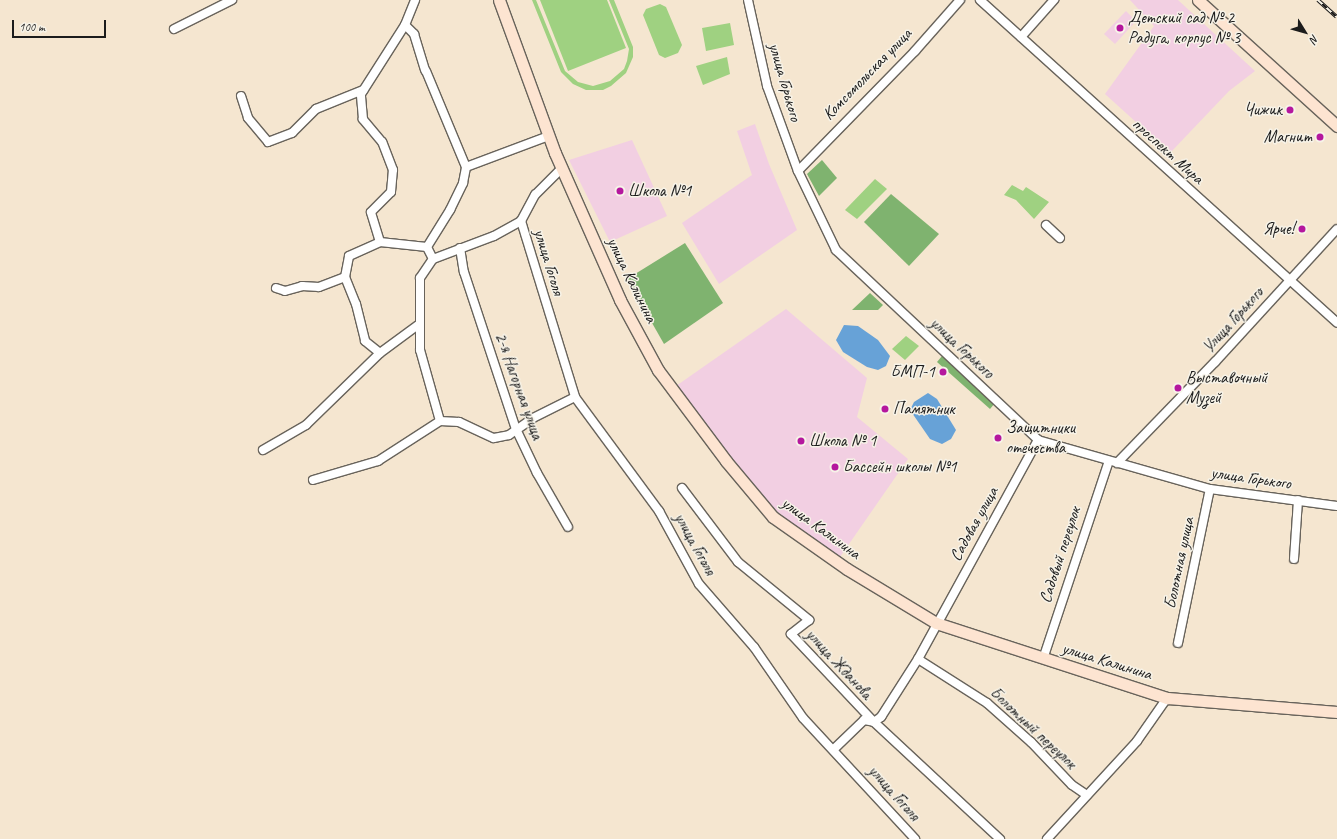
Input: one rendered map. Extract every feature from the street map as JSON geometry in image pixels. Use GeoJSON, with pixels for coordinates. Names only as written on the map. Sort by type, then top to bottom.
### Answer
{"type":"FeatureCollection","features":[{"type":"Feature","properties":{"kind":"street"},"geometry":{"type":"LineString","coordinates":[[174,29],[232,0]]}},
{"type":"Feature","properties":{"kind":"street"},"geometry":{"type":"LineString","coordinates":[[380,242],[371,212],[391,192],[393,170],[382,142],[363,119],[360,94],[405,25],[415,0]]}},
{"type":"Feature","properties":{"kind":"street","name":"улица Калинина"},"geometry":{"type":"LineString","coordinates":[[499,0],[549,136],[620,300],[658,370],[726,461],[773,517],[847,569],[936,623],[1167,698],[1337,712]]}},
{"type":"Feature","properties":{"kind":"street","name":"улица Горького"},"geometry":{"type":"LineString","coordinates":[[748,0],[767,86],[798,171],[836,250],[1038,440],[1210,489],[1337,506]]}},
{"type":"Feature","properties":{"kind":"street","name":"Комсомольская улица"},"geometry":{"type":"LineString","coordinates":[[798,171],[915,51],[960,0]]}},
{"type":"Feature","properties":{"kind":"street","name":"проспект Мира"},"geometry":{"type":"LineString","coordinates":[[980,0],[1337,324]]}},
{"type":"Feature","properties":{"kind":"street"},"geometry":{"type":"LineString","coordinates":[[1021,37],[1054,0]]}},
{"type":"Feature","properties":{"kind":"street"},"geometry":{"type":"LineString","coordinates":[[1198,0],[1337,126]]}},
{"type":"Feature","properties":{"kind":"street"},"geometry":{"type":"LineString","coordinates":[[405,25],[414,34],[426,71],[466,167],[463,183],[450,210],[427,247]]}},
{"type":"Feature","properties":{"kind":"street"},"geometry":{"type":"LineString","coordinates":[[241,96],[248,118],[268,142],[292,133],[316,109],[363,90]]}},
{"type":"Feature","properties":{"kind":"street"},"geometry":{"type":"LineString","coordinates":[[466,167],[549,136]]}},
{"type":"Feature","properties":{"kind":"street"},"geometry":{"type":"LineString","coordinates":[[440,421],[420,350],[418,325],[420,278],[432,259],[494,236],[521,221],[535,195],[562,168]]}},
{"type":"Feature","properties":{"kind":"street","name":"улица Гоголя"},"geometry":{"type":"LineString","coordinates":[[521,221],[575,397],[659,511],[699,584],[754,647],[803,718],[834,749],[915,839]]}},
{"type":"Feature","properties":{"kind":"street"},"geometry":{"type":"LineString","coordinates":[[1046,225],[1060,238]]}},
{"type":"Feature","properties":{"kind":"street","name":"Улица Горького"},"geometry":{"type":"LineString","coordinates":[[1113,462],[1215,362],[1289,280],[1337,230]]}},
{"type":"Feature","properties":{"kind":"street"},"geometry":{"type":"LineString","coordinates":[[380,353],[365,341],[356,304],[345,277],[349,256],[380,242],[427,247]]}},
{"type":"Feature","properties":{"kind":"street"},"geometry":{"type":"LineString","coordinates":[[427,247],[432,259]]}},
{"type":"Feature","properties":{"kind":"street","name":"2-я Нагорная улица"},"geometry":{"type":"LineString","coordinates":[[460,248],[468,286],[516,429],[537,473],[568,527]]}},
{"type":"Feature","properties":{"kind":"street"},"geometry":{"type":"LineString","coordinates":[[276,288],[285,291],[302,286],[319,287],[345,277]]}},
{"type":"Feature","properties":{"kind":"street"},"geometry":{"type":"LineString","coordinates":[[264,450],[306,425],[380,353],[418,325]]}},
{"type":"Feature","properties":{"kind":"street"},"geometry":{"type":"LineString","coordinates":[[313,480],[378,461],[440,421],[459,422],[494,438],[509,435],[516,429],[575,397]]}},
{"type":"Feature","properties":{"kind":"street","name":"Садовая улица"},"geometry":{"type":"LineString","coordinates":[[874,722],[881,717],[918,659],[936,623],[1038,440]]}},
{"type":"Feature","properties":{"kind":"street","name":"Садовый переулок"},"geometry":{"type":"LineString","coordinates":[[1043,659],[1113,462]]}},
{"type":"Feature","properties":{"kind":"street","name":"улица Жданова"},"geometry":{"type":"LineString","coordinates":[[682,488],[738,562],[809,620],[791,634],[874,722],[1000,839]]}},
{"type":"Feature","properties":{"kind":"street","name":"Болотная улица"},"geometry":{"type":"LineString","coordinates":[[1178,643],[1210,489]]}},
{"type":"Feature","properties":{"kind":"street"},"geometry":{"type":"LineString","coordinates":[[1294,559],[1298,500]]}},
{"type":"Feature","properties":{"kind":"street","name":"Болотный переулок"},"geometry":{"type":"LineString","coordinates":[[918,659],[987,703],[1032,742],[1072,785],[1087,795]]}},
{"type":"Feature","properties":{"kind":"street"},"geometry":{"type":"LineString","coordinates":[[1047,839],[1137,741],[1167,698]]}},
{"type":"Feature","properties":{"kind":"street"},"geometry":{"type":"LineString","coordinates":[[834,749],[864,720],[874,722]]}},
{"type":"Feature","properties":{"kind":"shaded area"},"geometry":{"type":"Polygon","coordinates":[[[1130,0],[1178,0],[1255,71],[1229,91],[1170,153],[1105,94],[1154,26],[1130,0]]]}},
{"type":"Feature","properties":{"kind":"shaded area","name":"Детский сад № 2 Радуга, корпус № 3"},"geometry":{"type":"Polygon","coordinates":[[[1126,11],[1136,21],[1115,44],[1104,34],[1126,11]]]}},
{"type":"Feature","properties":{"kind":"shaded area"},"geometry":{"type":"Polygon","coordinates":[[[755,124],[769,164],[797,230],[719,284],[682,223],[752,175],[737,131],[755,124]]]}},
{"type":"Feature","properties":{"kind":"shaded area","name":"Школа №1"},"geometry":{"type":"Polygon","coordinates":[[[632,140],[667,216],[610,242],[569,160],[632,140]]]}},
{"type":"Feature","properties":{"kind":"shaded area","name":"Школа № 1"},"geometry":{"type":"Polygon","coordinates":[[[786,309],[867,378],[857,417],[908,459],[840,557],[769,509],[676,386],[786,309]]]}},
{"type":"Feature","properties":{"kind":"green space"},"geometry":{"type":"Polygon","coordinates":[[[532,0],[536,0],[565,71],[578,82],[593,86],[610,81],[624,69],[627,61],[629,49],[609,0],[614,0],[633,47],[633,57],[626,73],[611,86],[603,90],[586,90],[573,84],[561,72],[532,0]]]}},
{"type":"Feature","properties":{"kind":"green space"},"geometry":{"type":"Polygon","coordinates":[[[540,0],[607,0],[626,48],[568,71],[540,0]]]}},
{"type":"Feature","properties":{"kind":"green space"},"geometry":{"type":"Polygon","coordinates":[[[660,4],[666,7],[682,45],[678,53],[665,58],[659,55],[643,15],[646,9],[660,4]]]}},
{"type":"Feature","properties":{"kind":"green space"},"geometry":{"type":"Polygon","coordinates":[[[730,23],[734,45],[706,51],[702,28],[730,23]]]}},
{"type":"Feature","properties":{"kind":"green space"},"geometry":{"type":"Polygon","coordinates":[[[727,57],[730,74],[703,85],[696,66],[727,57]]]}},
{"type":"Feature","properties":{"kind":"green space"},"geometry":{"type":"Polygon","coordinates":[[[822,160],[837,178],[819,196],[807,174],[822,160]]]}},
{"type":"Feature","properties":{"kind":"green space"},"geometry":{"type":"Polygon","coordinates":[[[875,179],[887,189],[857,219],[845,210],[875,179]]]}},
{"type":"Feature","properties":{"kind":"green space"},"geometry":{"type":"Polygon","coordinates":[[[1012,185],[1023,191],[1026,187],[1049,202],[1034,219],[1016,200],[1004,195],[1012,185]]]}},
{"type":"Feature","properties":{"kind":"green space"},"geometry":{"type":"Polygon","coordinates":[[[891,194],[939,234],[909,266],[864,222],[891,194]]]}},
{"type":"Feature","properties":{"kind":"green space"},"geometry":{"type":"Polygon","coordinates":[[[685,243],[723,303],[664,344],[627,279],[685,243]]]}},
{"type":"Feature","properties":{"kind":"green space"},"geometry":{"type":"Polygon","coordinates":[[[870,293],[883,305],[878,310],[852,310],[870,293]]]}},
{"type":"Feature","properties":{"kind":"green space"},"geometry":{"type":"Polygon","coordinates":[[[906,336],[919,346],[905,360],[892,349],[906,336]]]}},
{"type":"Feature","properties":{"kind":"green space"},"geometry":{"type":"Polygon","coordinates":[[[942,356],[995,403],[990,409],[937,362],[942,356]]]}},
{"type":"Feature","properties":{"kind":"water"},"geometry":{"type":"Polygon","coordinates":[[[844,325],[858,326],[878,340],[890,356],[886,366],[878,370],[867,367],[843,352],[836,340],[844,325]]]}},
{"type":"Feature","properties":{"kind":"water"},"geometry":{"type":"Polygon","coordinates":[[[928,393],[937,399],[956,430],[951,439],[942,444],[930,439],[910,410],[914,402],[928,393]]]}},
{"type":"Feature","properties":{"kind":"railway"},"geometry":{"type":"LineString","coordinates":[[1318,0],[1337,17]]}},
{"type":"Feature","properties":{"kind":"place","name":"Детский сад № 2 Радуга, корпус № 3"},"geometry":{"type":"Point","coordinates":[1120,28]}},
{"type":"Feature","properties":{"kind":"place","name":"Чижик"},"geometry":{"type":"Point","coordinates":[1290,110]}},
{"type":"Feature","properties":{"kind":"place","name":"Магнит"},"geometry":{"type":"Point","coordinates":[1320,137]}},
{"type":"Feature","properties":{"kind":"place","name":"Школа №1"},"geometry":{"type":"Point","coordinates":[620,191]}},
{"type":"Feature","properties":{"kind":"place","name":"Ярче!"},"geometry":{"type":"Point","coordinates":[1302,229]}},
{"type":"Feature","properties":{"kind":"place","name":"БМП-1"},"geometry":{"type":"Point","coordinates":[943,372]}},
{"type":"Feature","properties":{"kind":"place","name":"Выставочный Музей"},"geometry":{"type":"Point","coordinates":[1178,388]}},
{"type":"Feature","properties":{"kind":"place","name":"Памятник"},"geometry":{"type":"Point","coordinates":[885,409]}},
{"type":"Feature","properties":{"kind":"place","name":"Защитники отечества"},"geometry":{"type":"Point","coordinates":[998,438]}},
{"type":"Feature","properties":{"kind":"place","name":"Школа № 1"},"geometry":{"type":"Point","coordinates":[801,441]}},
{"type":"Feature","properties":{"kind":"place","name":"Бассейн школы №1"},"geometry":{"type":"Point","coordinates":[835,467]}}]}
